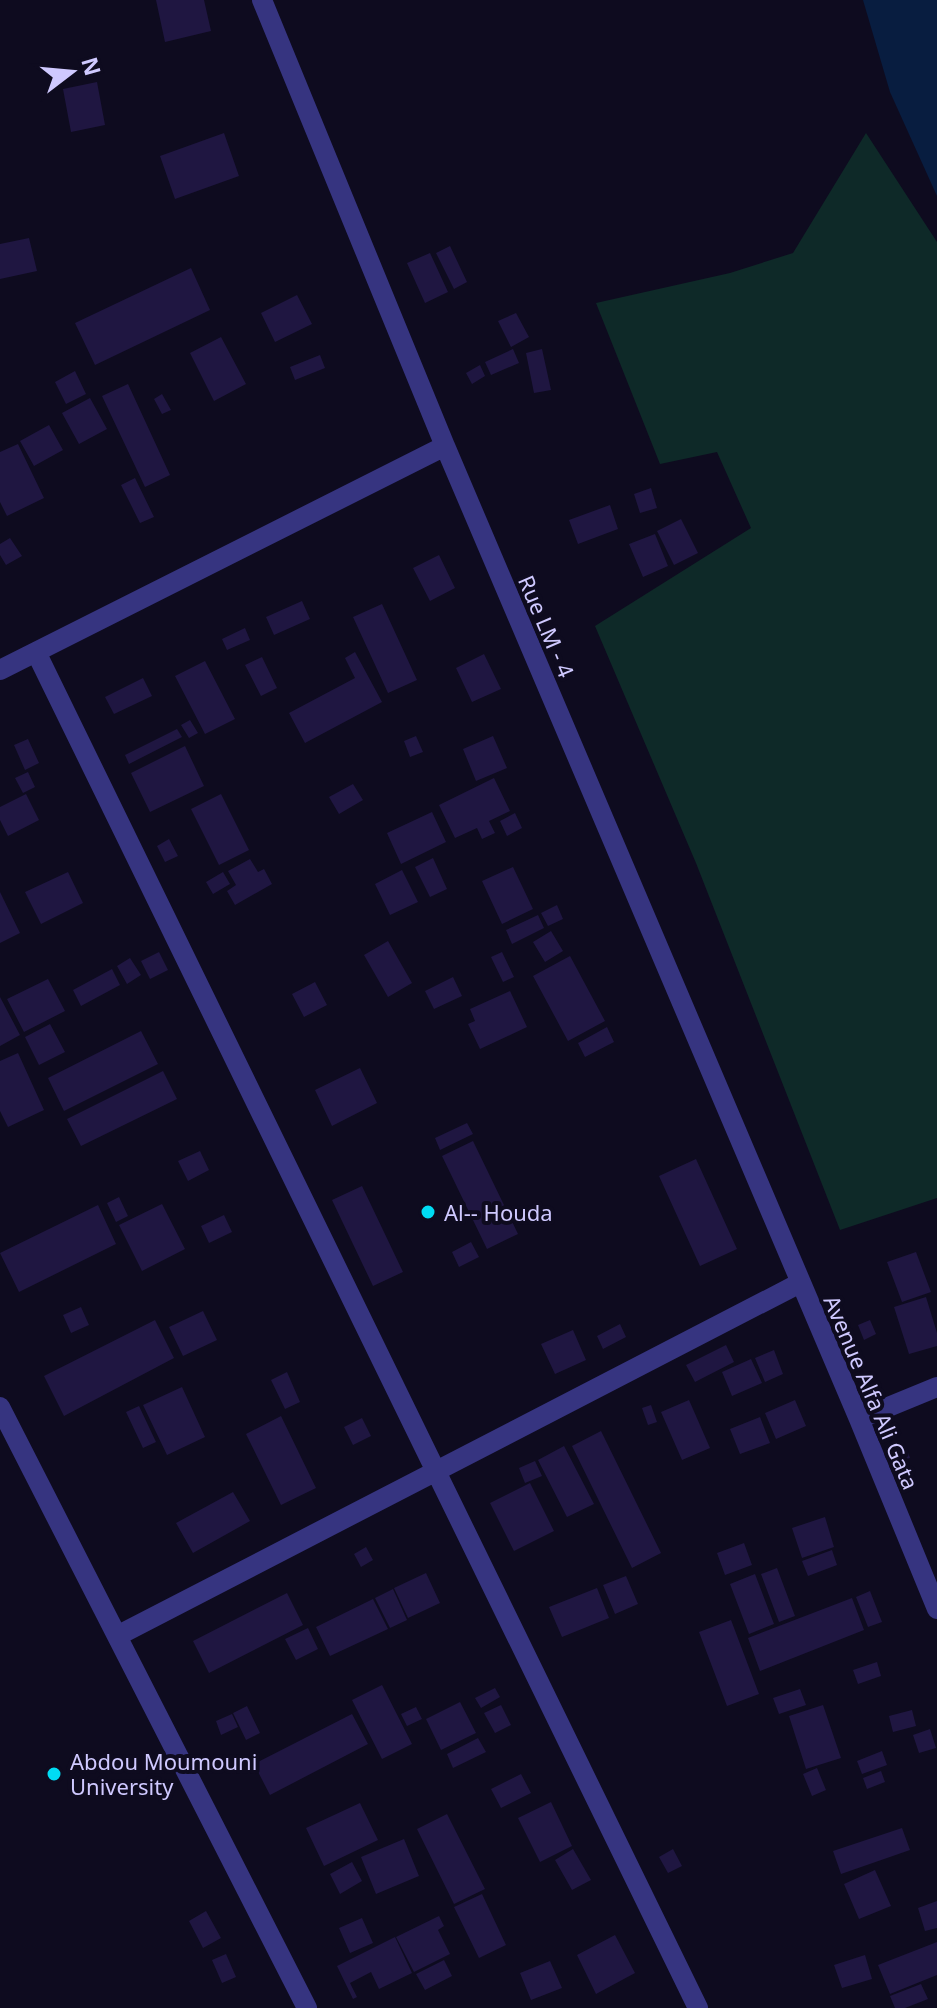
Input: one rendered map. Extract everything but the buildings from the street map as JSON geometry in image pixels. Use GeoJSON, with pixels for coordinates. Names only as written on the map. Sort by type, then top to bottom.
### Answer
{"type":"FeatureCollection","features":[{"type":"Feature","properties":{"kind":"street","name":"Rue LM - 4"},"geometry":{"type":"LineString","coordinates":[[262,0],[445,446],[800,1283]]}},
{"type":"Feature","properties":{"kind":"street"},"geometry":{"type":"LineString","coordinates":[[0,670],[445,446]]}},
{"type":"Feature","properties":{"kind":"street"},"geometry":{"type":"LineString","coordinates":[[36,652],[698,2008]]}},
{"type":"Feature","properties":{"kind":"street"},"geometry":{"type":"LineString","coordinates":[[117,1636],[800,1283]]}},
{"type":"Feature","properties":{"kind":"street","name":"Avenue Alfa Ali Gata"},"geometry":{"type":"LineString","coordinates":[[800,1283],[937,1609]]}},
{"type":"Feature","properties":{"kind":"street"},"geometry":{"type":"LineString","coordinates":[[859,1419],[937,1387]]}},
{"type":"Feature","properties":{"kind":"street"},"geometry":{"type":"LineString","coordinates":[[0,1407],[307,2008]]}},
{"type":"Feature","properties":{"kind":"green space"},"geometry":{"type":"Polygon","coordinates":[[[866,133],[937,242],[937,1198],[840,1230],[696,863],[595,626],[751,528],[717,452],[660,464],[596,303],[730,273],[793,253],[866,133]]]}},
{"type":"Feature","properties":{"kind":"water"},"geometry":{"type":"Polygon","coordinates":[[[863,0],[937,0],[937,196],[890,92],[863,0]]]}},
{"type":"Feature","properties":{"kind":"place","name":"Al-- Houda"},"geometry":{"type":"Point","coordinates":[428,1212]}},
{"type":"Feature","properties":{"kind":"place","name":"Abdou Moumouni University"},"geometry":{"type":"Point","coordinates":[54,1774]}}]}
